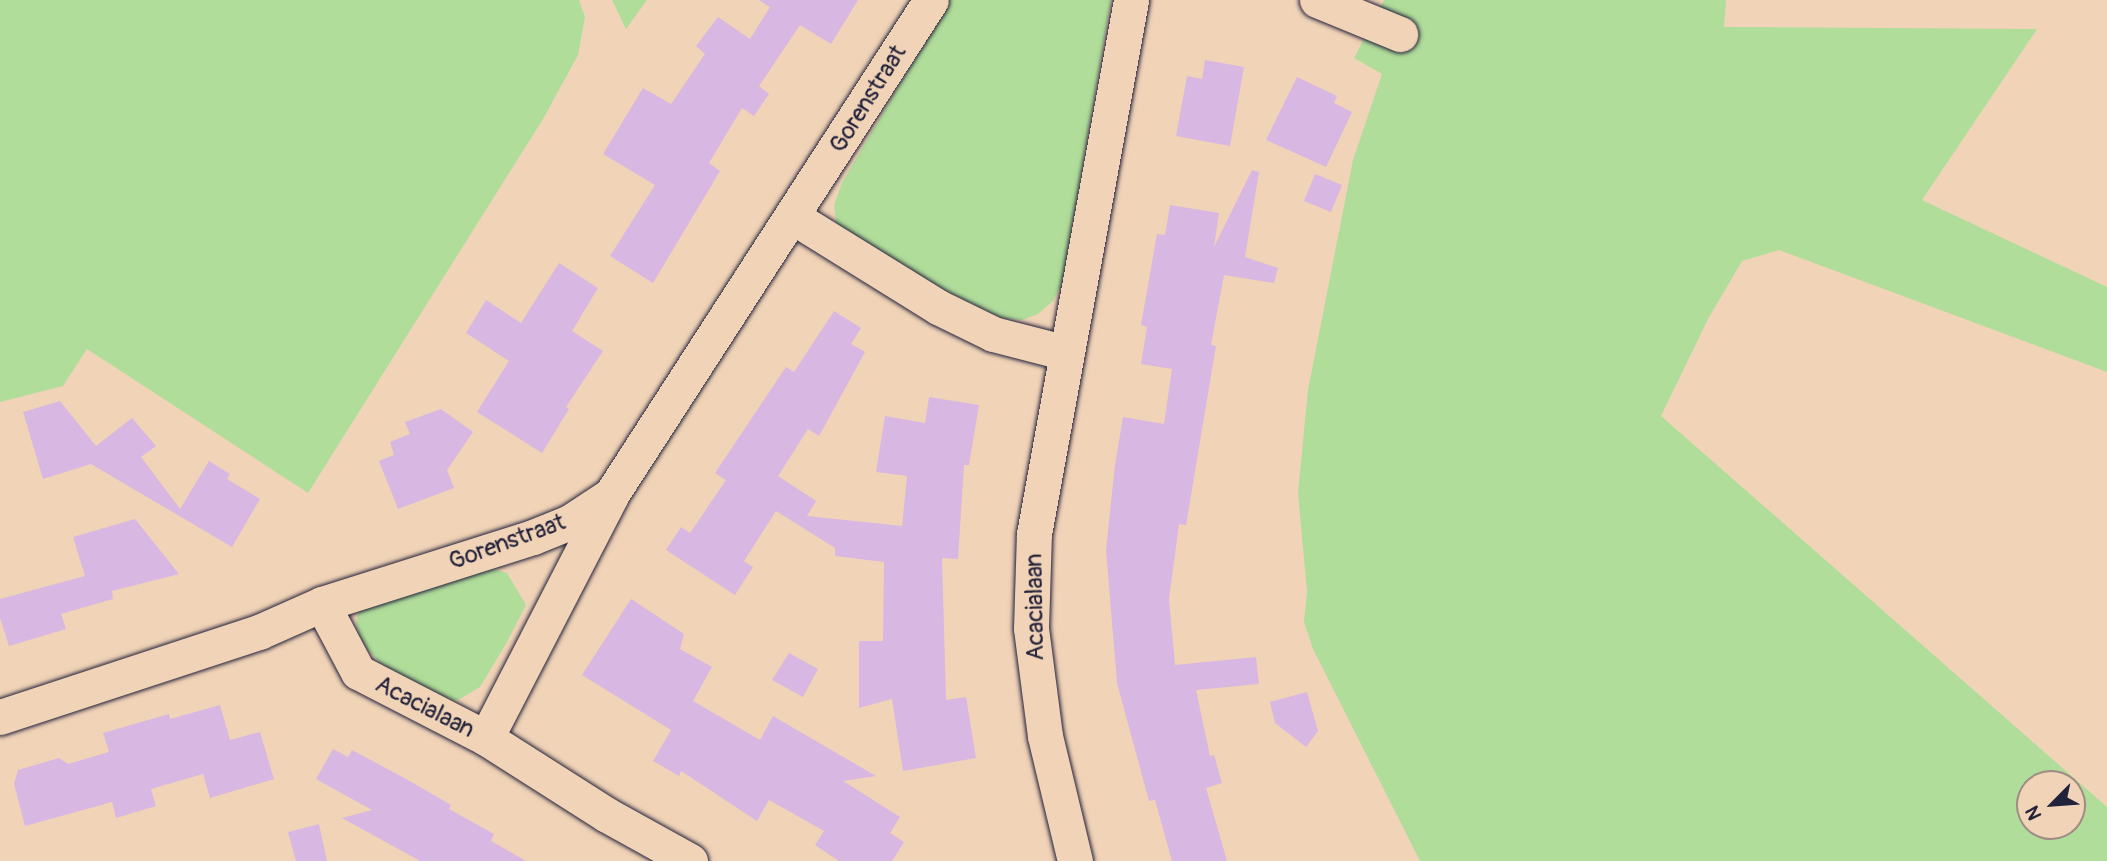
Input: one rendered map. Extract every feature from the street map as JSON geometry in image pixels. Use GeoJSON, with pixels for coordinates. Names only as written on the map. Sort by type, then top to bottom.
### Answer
{"type":"FeatureCollection","features":[{"type":"Feature","properties":{"kind":"street","name":"Gorenstraat"},"geometry":{"type":"LineString","coordinates":[[0,717],[259,632],[322,604],[533,537],[570,522],[611,495],[931,0]]}},
{"type":"Feature","properties":{"kind":"street","name":"Acacialaan"},"geometry":{"type":"LineString","coordinates":[[1075,861],[1045,736],[1031,628],[1034,534],[1131,0]]}},
{"type":"Feature","properties":{"kind":"street"},"geometry":{"type":"LineString","coordinates":[[1317,0],[1400,34]]}},
{"type":"Feature","properties":{"kind":"street"},"geometry":{"type":"LineString","coordinates":[[793,217],[938,307],[993,334],[1067,352]]}},
{"type":"Feature","properties":{"kind":"street","name":"Acacialaan"},"geometry":{"type":"LineString","coordinates":[[486,738],[611,495]]}},
{"type":"Feature","properties":{"kind":"street","name":"Acacialaan"},"geometry":{"type":"LineString","coordinates":[[322,604],[358,672],[486,738],[607,815],[690,861]]}},
{"type":"Feature","properties":{"kind":"green space"},"geometry":{"type":"Polygon","coordinates":[[[0,0],[579,0],[585,17],[578,55],[543,119],[308,493],[87,349],[63,386],[0,402],[0,0]]]}},
{"type":"Feature","properties":{"kind":"green space"},"geometry":{"type":"Polygon","coordinates":[[[612,0],[647,0],[626,29],[612,0]]]}},
{"type":"Feature","properties":{"kind":"green space"},"geometry":{"type":"Polygon","coordinates":[[[949,0],[1111,0],[1062,284],[1053,301],[1038,314],[1022,320],[1001,318],[938,287],[837,230],[834,205],[842,183],[949,0]]]}},
{"type":"Feature","properties":{"kind":"green space"},"geometry":{"type":"Polygon","coordinates":[[[1384,0],[1726,0],[1724,27],[2037,29],[1922,200],[2107,287],[2107,372],[1779,250],[1742,261],[1708,319],[1661,416],[2065,770],[2016,770],[2016,840],[2086,840],[2086,789],[2107,807],[2107,861],[1420,861],[1313,649],[1304,622],[1307,591],[1298,493],[1308,390],[1353,160],[1382,74],[1354,58],[1384,0]]]}},
{"type":"Feature","properties":{"kind":"green space"},"geometry":{"type":"Polygon","coordinates":[[[480,566],[507,573],[526,605],[480,687],[458,700],[442,700],[380,663],[361,642],[356,623],[359,610],[480,566]]]}},
{"type":"Feature","properties":{"kind":"building"},"geometry":{"type":"Polygon","coordinates":[[[759,0],[858,0],[831,44],[800,25],[759,86],[769,94],[754,116],[742,108],[709,163],[720,171],[653,283],[610,256],[655,185],[603,154],[643,88],[671,104],[705,54],[696,46],[718,17],[750,39],[770,7],[759,0]]]}},
{"type":"Feature","properties":{"kind":"building"},"geometry":{"type":"Polygon","coordinates":[[[1205,60],[1244,67],[1230,146],[1176,136],[1187,76],[1202,79],[1205,60]]]}},
{"type":"Feature","properties":{"kind":"building"},"geometry":{"type":"Polygon","coordinates":[[[1297,77],[1337,96],[1334,103],[1352,112],[1326,167],[1266,140],[1297,77]]]}},
{"type":"Feature","properties":{"kind":"building"},"geometry":{"type":"Polygon","coordinates":[[[1252,170],[1259,172],[1245,257],[1278,268],[1274,283],[1224,275],[1211,345],[1216,346],[1186,525],[1179,524],[1169,599],[1175,665],[1256,657],[1259,684],[1196,690],[1210,756],[1214,755],[1222,783],[1206,788],[1227,861],[1172,861],[1155,800],[1149,801],[1117,683],[1106,550],[1115,465],[1123,417],[1164,424],[1172,369],[1141,364],[1147,327],[1141,325],[1157,234],[1165,235],[1170,205],[1219,213],[1214,247],[1252,170]]]}},
{"type":"Feature","properties":{"kind":"building"},"geometry":{"type":"Polygon","coordinates":[[[1315,174],[1342,185],[1331,212],[1304,201],[1315,174]]]}},
{"type":"Feature","properties":{"kind":"building"},"geometry":{"type":"Polygon","coordinates":[[[559,263],[598,288],[572,331],[603,351],[566,407],[569,409],[542,453],[477,412],[509,361],[466,333],[486,300],[521,323],[559,263]]]}},
{"type":"Feature","properties":{"kind":"building"},"geometry":{"type":"Polygon","coordinates":[[[834,311],[861,328],[851,344],[865,352],[819,436],[808,429],[778,476],[816,501],[807,516],[902,526],[907,476],[876,472],[885,416],[925,423],[929,397],[979,405],[969,465],[964,465],[958,559],[942,558],[946,700],[966,697],[976,758],[903,771],[892,699],[859,708],[859,641],[883,641],[884,562],[835,556],[835,548],[776,511],[744,561],[753,567],[735,595],[666,550],[681,527],[690,533],[726,480],[715,473],[786,367],[794,372],[834,311]]]}},
{"type":"Feature","properties":{"kind":"building"},"geometry":{"type":"Polygon","coordinates":[[[60,401],[96,446],[132,418],[156,446],[141,457],[180,509],[209,461],[230,474],[227,479],[260,499],[232,547],[91,464],[43,479],[23,412],[60,401]]]}},
{"type":"Feature","properties":{"kind":"building"},"geometry":{"type":"Polygon","coordinates":[[[441,409],[473,432],[447,470],[454,488],[398,509],[379,461],[394,455],[390,442],[410,434],[405,422],[441,409]]]}},
{"type":"Feature","properties":{"kind":"building"},"geometry":{"type":"Polygon","coordinates":[[[135,519],[179,574],[112,591],[113,599],[61,614],[66,629],[9,646],[0,618],[0,599],[85,576],[73,537],[135,519]]]}},
{"type":"Feature","properties":{"kind":"building"},"geometry":{"type":"Polygon","coordinates":[[[631,599],[684,634],[680,649],[712,667],[693,701],[760,740],[773,716],[876,776],[843,781],[900,817],[890,833],[904,842],[892,861],[839,861],[815,845],[824,831],[769,800],[757,821],[681,771],[679,776],[653,761],[671,730],[582,675],[631,599]]]}},
{"type":"Feature","properties":{"kind":"building"},"geometry":{"type":"Polygon","coordinates":[[[789,653],[818,669],[803,697],[772,680],[789,653]]]}},
{"type":"Feature","properties":{"kind":"building"},"geometry":{"type":"Polygon","coordinates":[[[1307,692],[1318,731],[1306,747],[1275,723],[1270,702],[1307,692]]]}},
{"type":"Feature","properties":{"kind":"building"},"geometry":{"type":"Polygon","coordinates":[[[220,705],[230,740],[260,732],[274,779],[210,798],[203,774],[151,789],[156,806],[116,818],[112,802],[25,826],[14,784],[18,770],[59,758],[68,764],[109,752],[103,733],[169,714],[170,719],[220,705]]]}},
{"type":"Feature","properties":{"kind":"building"},"geometry":{"type":"Polygon","coordinates":[[[333,749],[348,757],[352,750],[408,780],[451,805],[449,809],[494,834],[491,841],[526,861],[420,861],[342,818],[372,810],[316,779],[333,749]]]}},
{"type":"Feature","properties":{"kind":"building"},"geometry":{"type":"Polygon","coordinates":[[[319,824],[327,861],[296,861],[288,832],[319,824]]]}}]}
